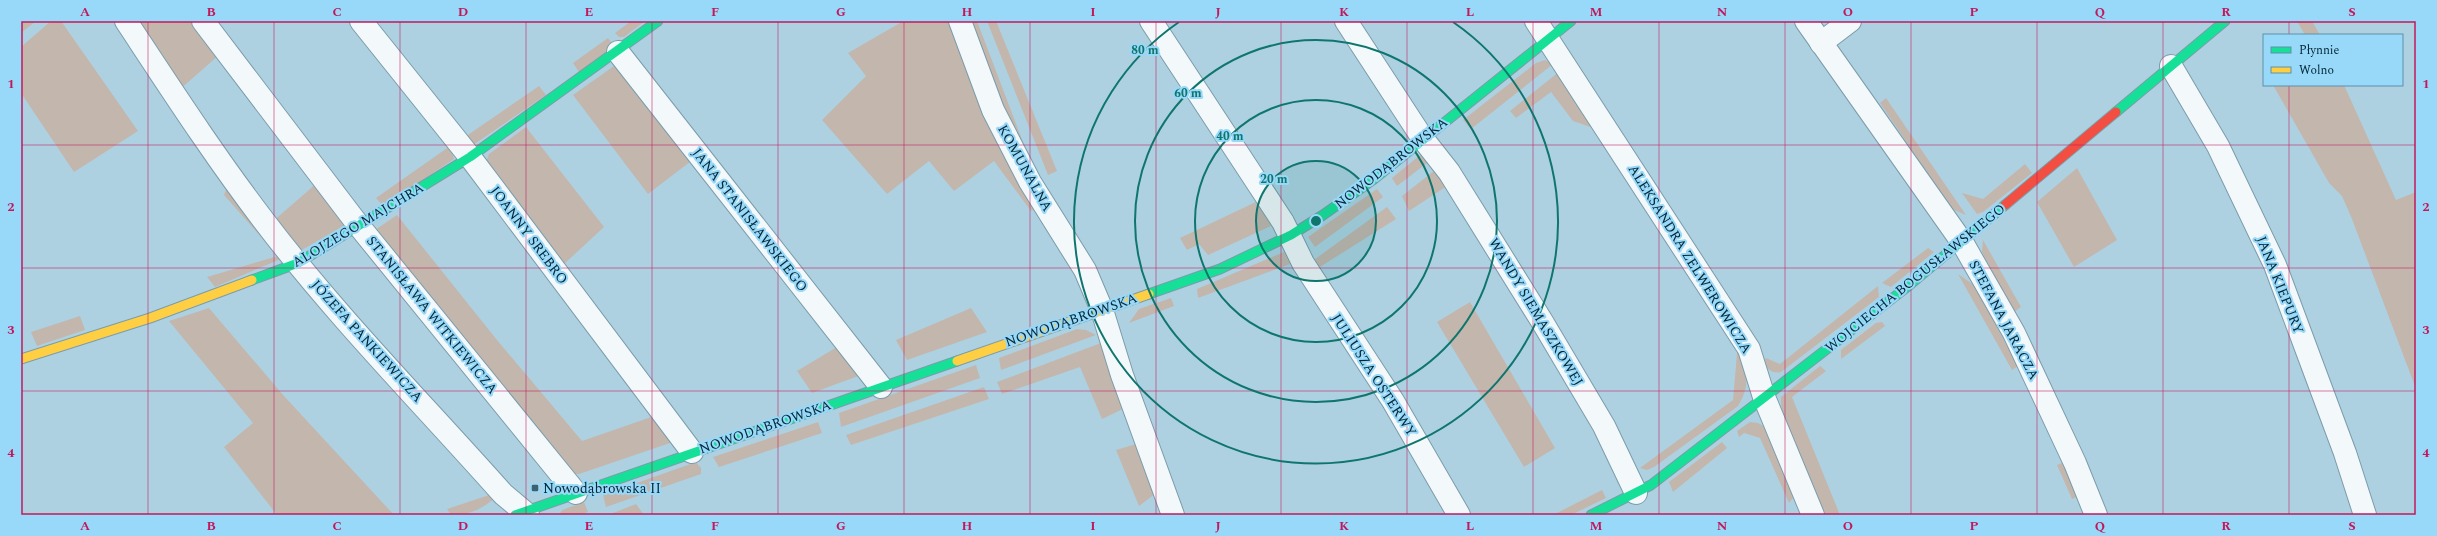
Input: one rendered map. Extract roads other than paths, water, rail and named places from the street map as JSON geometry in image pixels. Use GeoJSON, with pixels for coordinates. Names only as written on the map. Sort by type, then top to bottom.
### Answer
{"type":"FeatureCollection","features":[{"type":"Feature","properties":{"kind":"street","name":"JÓZEFA PANKIEWICZA"},"geometry":{"type":"LineString","coordinates":[[126,21],[202,135],[264,221],[342,315],[522,514]]}},
{"type":"Feature","properties":{"kind":"street","name":"STANISŁAWA WITKIEWICZA"},"geometry":{"type":"LineString","coordinates":[[203,21],[358,226],[576,493]]}},
{"type":"Feature","properties":{"kind":"street","name":"JOANNY SREBRO"},"geometry":{"type":"LineString","coordinates":[[361,21],[470,157],[692,452]]}},
{"type":"Feature","properties":{"kind":"street","name":"ALOJZEGO MAJCHRA"},"geometry":{"type":"LineString","coordinates":[[21,359],[150,318],[298,263],[470,157],[618,52],[658,21]]}},
{"type":"Feature","properties":{"kind":"street","name":"KOMUNALNA"},"geometry":{"type":"LineString","coordinates":[[960,21],[993,110],[1030,182],[1085,270],[1102,310],[1122,376],[1173,515]]}},
{"type":"Feature","properties":{"kind":"street","name":"JULIUSZA OSTERWY"},"geometry":{"type":"LineString","coordinates":[[1151,21],[1291,235],[1302,263],[1393,401],[1459,515]]}},
{"type":"Feature","properties":{"kind":"street","name":"WANDY SIEMASZKOWEJ"},"geometry":{"type":"LineString","coordinates":[[1346,21],[1423,139],[1449,172],[1543,323],[1604,426],[1636,493]]}},
{"type":"Feature","properties":{"kind":"street","name":"ALEKSANDRA ZELWEROWICZA"},"geometry":{"type":"LineString","coordinates":[[1536,21],[1569,68],[1749,349],[1764,397],[1812,515]]}},
{"type":"Feature","properties":{"kind":"street","name":"NOWODĄBROWSKA"},"geometry":{"type":"LineString","coordinates":[[522,514],[576,493],[692,452],[1220,269],[1291,235],[1374,179],[1571,21]]}},
{"type":"Feature","properties":{"kind":"street","name":"STEFANA JARACZA"},"geometry":{"type":"LineString","coordinates":[[1806,21],[1962,242],[2014,333],[2075,463],[2096,515]]}},
{"type":"Feature","properties":{"kind":"street"},"geometry":{"type":"LineString","coordinates":[[1821,43],[1850,21]]}},
{"type":"Feature","properties":{"kind":"street","name":"WOJCIECHA BOGUSŁAWSKIEGO"},"geometry":{"type":"LineString","coordinates":[[1591,515],[1651,485],[1764,397],[1962,242],[2225,21]]}},
{"type":"Feature","properties":{"kind":"street","name":"JANA STANISŁAWSKIEGO"},"geometry":{"type":"LineString","coordinates":[[618,52],[881,387]]}},
{"type":"Feature","properties":{"kind":"street","name":"JANA KIEPURY"},"geometry":{"type":"LineString","coordinates":[[2172,66],[2218,146],[2274,265],[2344,453],[2365,515]]}},
{"type":"Feature","properties":{"kind":"place","name":"Nowodąbrowska II"},"geometry":{"type":"Point","coordinates":[535,488]}}]}
